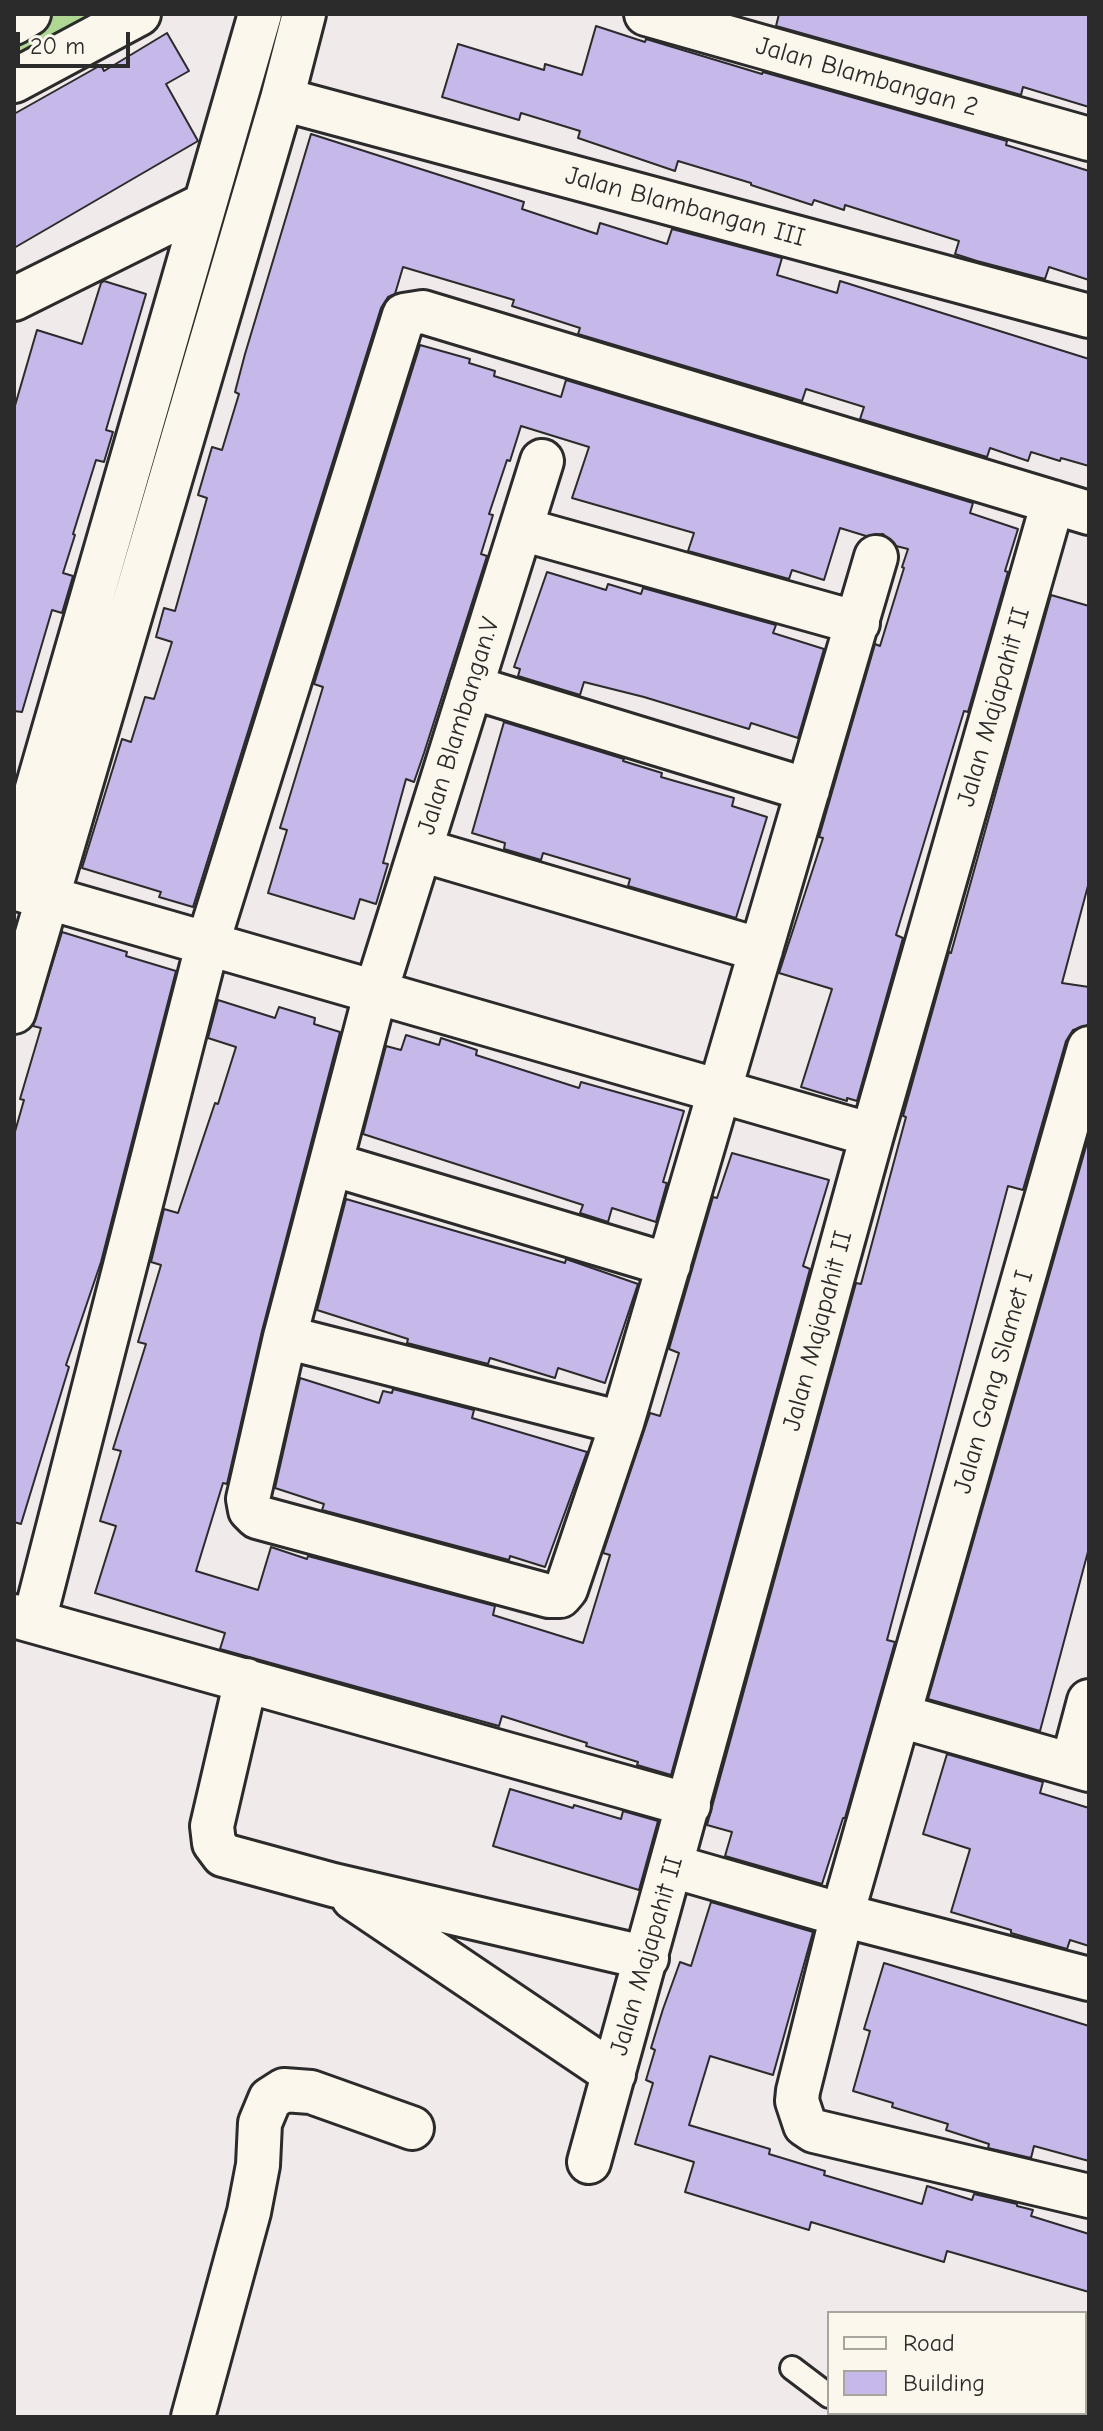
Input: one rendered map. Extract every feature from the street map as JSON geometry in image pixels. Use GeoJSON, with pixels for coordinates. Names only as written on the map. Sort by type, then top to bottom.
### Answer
{"type":"FeatureCollection","features":[{"type":"Feature","properties":{"kind":"street"},"geometry":{"type":"LineString","coordinates":[[14,23],[29,14]]}},
{"type":"Feature","properties":{"kind":"street"},"geometry":{"type":"LineString","coordinates":[[14,81],[72,29],[139,14]]}},
{"type":"Feature","properties":{"kind":"street","name":"Jalan Blambangan 2"},"geometry":{"type":"LineString","coordinates":[[646,14],[1089,139]]}},
{"type":"Feature","properties":{"kind":"street"},"geometry":{"type":"LineString","coordinates":[[14,868],[258,24],[300,27],[282,99],[30,893],[14,1012]]}},
{"type":"Feature","properties":{"kind":"street","name":"Jalan Blambangan III"},"geometry":{"type":"LineString","coordinates":[[282,99],[1089,316]]}},
{"type":"Feature","properties":{"kind":"street"},"geometry":{"type":"LineString","coordinates":[[14,299],[205,204]]}},
{"type":"Feature","properties":{"kind":"street"},"geometry":{"type":"LineString","coordinates":[[689,1805],[24,1619],[208,942],[404,315],[423,312],[1071,508]]}},
{"type":"Feature","properties":{"kind":"street","name":"Jalan Blambangan.V"},"geometry":{"type":"LineString","coordinates":[[542,461],[376,991],[285,1337],[248,1499],[253,1514],[549,1596],[560,1596],[566,1589],[622,1423]]}},
{"type":"Feature","properties":{"kind":"street","name":"Jalan Majapahit II"},"geometry":{"type":"LineString","coordinates":[[589,2162],[872,1135],[1071,508]]}},
{"type":"Feature","properties":{"kind":"street"},"geometry":{"type":"LineString","coordinates":[[521,529],[858,623]]}},
{"type":"Feature","properties":{"kind":"street"},"geometry":{"type":"LineString","coordinates":[[285,1337],[622,1423],[876,557]]}},
{"type":"Feature","properties":{"kind":"street"},"geometry":{"type":"LineString","coordinates":[[471,687],[808,790]]}},
{"type":"Feature","properties":{"kind":"street"},"geometry":{"type":"LineString","coordinates":[[421,850],[761,950]]}},
{"type":"Feature","properties":{"kind":"street"},"geometry":{"type":"LineString","coordinates":[[30,893],[872,1135]]}},
{"type":"Feature","properties":{"kind":"street","name":"Jalan Gang Slamet I"},"geometry":{"type":"LineString","coordinates":[[1089,1048],[842,1915],[798,2091],[800,2114],[805,2125],[814,2131],[1089,2196]]}},
{"type":"Feature","properties":{"kind":"street"},"geometry":{"type":"LineString","coordinates":[[331,1164],[669,1265]]}},
{"type":"Feature","properties":{"kind":"street"},"geometry":{"type":"LineString","coordinates":[[246,1680],[212,1826],[214,1843],[223,1855],[333,1885],[647,1958]]}},
{"type":"Feature","properties":{"kind":"street"},"geometry":{"type":"LineString","coordinates":[[900,1716],[1080,1768],[1089,1701]]}},
{"type":"Feature","properties":{"kind":"street"},"geometry":{"type":"LineString","coordinates":[[672,1866],[842,1915],[1089,1979]]}},
{"type":"Feature","properties":{"kind":"street"},"geometry":{"type":"LineString","coordinates":[[333,1885],[614,2074]]}},
{"type":"Feature","properties":{"kind":"street"},"geometry":{"type":"LineString","coordinates":[[480,1984],[503,1924]]}},
{"type":"Feature","properties":{"kind":"street"},"geometry":{"type":"LineString","coordinates":[[193,2417],[249,2212],[258,2165],[260,2123],[270,2099],[284,2090],[311,2092],[412,2128]]}},
{"type":"Feature","properties":{"kind":"lane"},"geometry":{"type":"LineString","coordinates":[[792,2368],[827,2394]]}},
{"type":"Feature","properties":{"kind":"green space"},"geometry":{"type":"Polygon","coordinates":[[[29,14],[139,14],[14,81],[14,23],[29,14]]]}},
{"type":"Feature","properties":{"kind":"building"},"geometry":{"type":"Polygon","coordinates":[[[779,14],[1089,14],[1089,107],[1023,87],[1021,95],[776,26],[779,14]]]}},
{"type":"Feature","properties":{"kind":"building"},"geometry":{"type":"Polygon","coordinates":[[[596,26],[1007,141],[1006,145],[1089,171],[1089,280],[1049,267],[1045,279],[977,261],[955,254],[959,241],[845,205],[844,210],[814,200],[812,205],[678,161],[675,171],[578,138],[580,131],[521,113],[519,120],[442,97],[458,44],[544,70],[545,64],[582,75],[596,26]]]}},
{"type":"Feature","properties":{"kind":"building"},"geometry":{"type":"Polygon","coordinates":[[[167,33],[189,71],[166,84],[198,141],[14,248],[14,114],[101,65],[104,71],[167,33]]]}},
{"type":"Feature","properties":{"kind":"building"},"geometry":{"type":"Polygon","coordinates":[[[311,134],[524,202],[522,209],[597,234],[600,223],[667,244],[672,229],[782,258],[777,275],[837,293],[840,281],[1089,359],[1089,466],[1031,452],[1028,461],[990,448],[987,457],[860,419],[864,407],[806,389],[802,401],[578,334],[580,328],[512,306],[514,300],[403,267],[395,294],[388,297],[381,308],[193,907],[159,897],[161,892],[82,868],[122,739],[131,742],[145,697],[154,699],[172,642],[156,637],[164,608],[175,611],[207,498],[198,495],[212,447],[222,450],[239,394],[235,392],[245,354],[311,134]]]}},
{"type":"Feature","properties":{"kind":"building"},"geometry":{"type":"Polygon","coordinates":[[[104,281],[146,294],[106,430],[113,432],[104,462],[96,460],[73,534],[63,573],[73,576],[62,613],[52,610],[22,712],[14,711],[14,409],[37,330],[82,344],[104,281]]]}},
{"type":"Feature","properties":{"kind":"building"},"geometry":{"type":"Polygon","coordinates":[[[420,345],[470,359],[469,363],[495,371],[494,376],[561,397],[566,380],[973,503],[970,513],[1018,529],[968,712],[964,711],[896,935],[903,938],[857,1101],[847,1098],[847,1101],[801,1087],[832,989],[779,973],[823,838],[819,837],[875,644],[880,646],[904,568],[908,549],[896,546],[883,534],[866,536],[840,528],[824,580],[792,570],[789,579],[688,551],[694,533],[572,498],[589,447],[521,426],[489,514],[493,515],[481,554],[487,556],[424,753],[414,782],[406,779],[383,863],[388,864],[376,904],[360,899],[354,919],[268,893],[287,830],[280,828],[323,687],[314,684],[420,345]]]}},
{"type":"Feature","properties":{"kind":"building"},"geometry":{"type":"Polygon","coordinates":[[[547,572],[606,590],[608,584],[641,594],[643,588],[776,625],[773,633],[824,649],[798,738],[751,723],[749,729],[584,682],[580,695],[518,676],[520,669],[514,667],[547,572]]]}},
{"type":"Feature","properties":{"kind":"building"},"geometry":{"type":"Polygon","coordinates":[[[1051,595],[1089,606],[1089,882],[1062,983],[1089,987],[1089,1025],[1073,1030],[1066,1041],[1023,1190],[1008,1186],[887,1640],[895,1642],[845,1818],[822,1884],[725,1856],[732,1832],[707,1825],[856,1283],[861,1284],[906,1117],[903,1116],[1051,595]]]}},
{"type":"Feature","properties":{"kind":"building"},"geometry":{"type":"Polygon","coordinates":[[[504,722],[624,759],[662,773],[661,777],[734,798],[732,806],[767,817],[736,918],[628,886],[630,879],[543,853],[541,860],[504,849],[505,843],[472,833],[504,722]]]}},
{"type":"Feature","properties":{"kind":"building"},"geometry":{"type":"Polygon","coordinates":[[[62,932],[176,971],[101,1262],[66,1365],[69,1367],[21,1524],[14,1522],[14,1135],[24,1100],[20,1099],[41,1028],[33,1026],[62,932]]]}},
{"type":"Feature","properties":{"kind":"building"},"geometry":{"type":"Polygon","coordinates":[[[218,1000],[275,1018],[279,1007],[315,1018],[314,1024],[340,1032],[262,1331],[227,1484],[223,1483],[196,1571],[258,1590],[271,1547],[307,1559],[308,1556],[495,1606],[493,1615],[583,1643],[610,1555],[603,1553],[650,1413],[660,1416],[679,1353],[669,1349],[713,1197],[717,1198],[732,1153],[829,1180],[803,1266],[810,1269],[671,1775],[586,1746],[587,1743],[502,1716],[499,1726],[220,1649],[225,1633],[95,1593],[116,1526],[100,1521],[121,1451],[113,1449],[146,1344],[138,1342],[161,1265],[151,1262],[164,1209],[178,1213],[236,1047],[208,1038],[218,1000]]]}},
{"type":"Feature","properties":{"kind":"building"},"geometry":{"type":"Polygon","coordinates":[[[406,1035],[439,1045],[441,1038],[477,1050],[476,1055],[579,1088],[581,1082],[684,1111],[663,1182],[667,1183],[656,1222],[612,1208],[608,1222],[580,1213],[583,1205],[363,1134],[386,1046],[401,1050],[406,1035]]]}},
{"type":"Feature","properties":{"kind":"building"},"geometry":{"type":"Polygon","coordinates":[[[1089,1136],[1089,1548],[1040,1731],[928,1699],[1089,1136]]]}},
{"type":"Feature","properties":{"kind":"building"},"geometry":{"type":"Polygon","coordinates":[[[346,1199],[565,1263],[566,1259],[638,1284],[605,1383],[558,1368],[555,1378],[490,1358],[488,1364],[407,1343],[408,1339],[317,1310],[346,1199]]]}},
{"type":"Feature","properties":{"kind":"building"},"geometry":{"type":"Polygon","coordinates":[[[300,1378],[379,1403],[383,1391],[392,1393],[393,1389],[474,1410],[472,1418],[587,1452],[545,1567],[322,1510],[324,1504],[275,1488],[300,1378]]]}},
{"type":"Feature","properties":{"kind":"building"},"geometry":{"type":"Polygon","coordinates":[[[947,1754],[1043,1782],[1040,1793],[1089,1808],[1089,1946],[1070,1940],[1067,1949],[951,1912],[970,1849],[923,1834],[947,1754]]]}},
{"type":"Feature","properties":{"kind":"building"},"geometry":{"type":"Polygon","coordinates":[[[510,1789],[621,1819],[623,1811],[658,1821],[639,1890],[493,1846],[510,1789]]]}},
{"type":"Feature","properties":{"kind":"building"},"geometry":{"type":"Polygon","coordinates":[[[711,1902],[813,1932],[773,2075],[710,2056],[689,2125],[770,2149],[769,2154],[825,2171],[824,2175],[922,2204],[927,2186],[972,2200],[974,2194],[1033,2210],[1031,2216],[1089,2234],[1089,2292],[947,2251],[944,2262],[811,2222],[809,2230],[685,2192],[694,2162],[635,2144],[653,2083],[646,2080],[655,2050],[651,2048],[663,2009],[680,1962],[691,1966],[711,1902]]]}},
{"type":"Feature","properties":{"kind":"building"},"geometry":{"type":"Polygon","coordinates":[[[884,1963],[1089,2026],[1089,2161],[1034,2146],[1031,2158],[988,2148],[989,2144],[946,2130],[948,2124],[853,2091],[870,2031],[864,2029],[884,1963]]]}}]}
